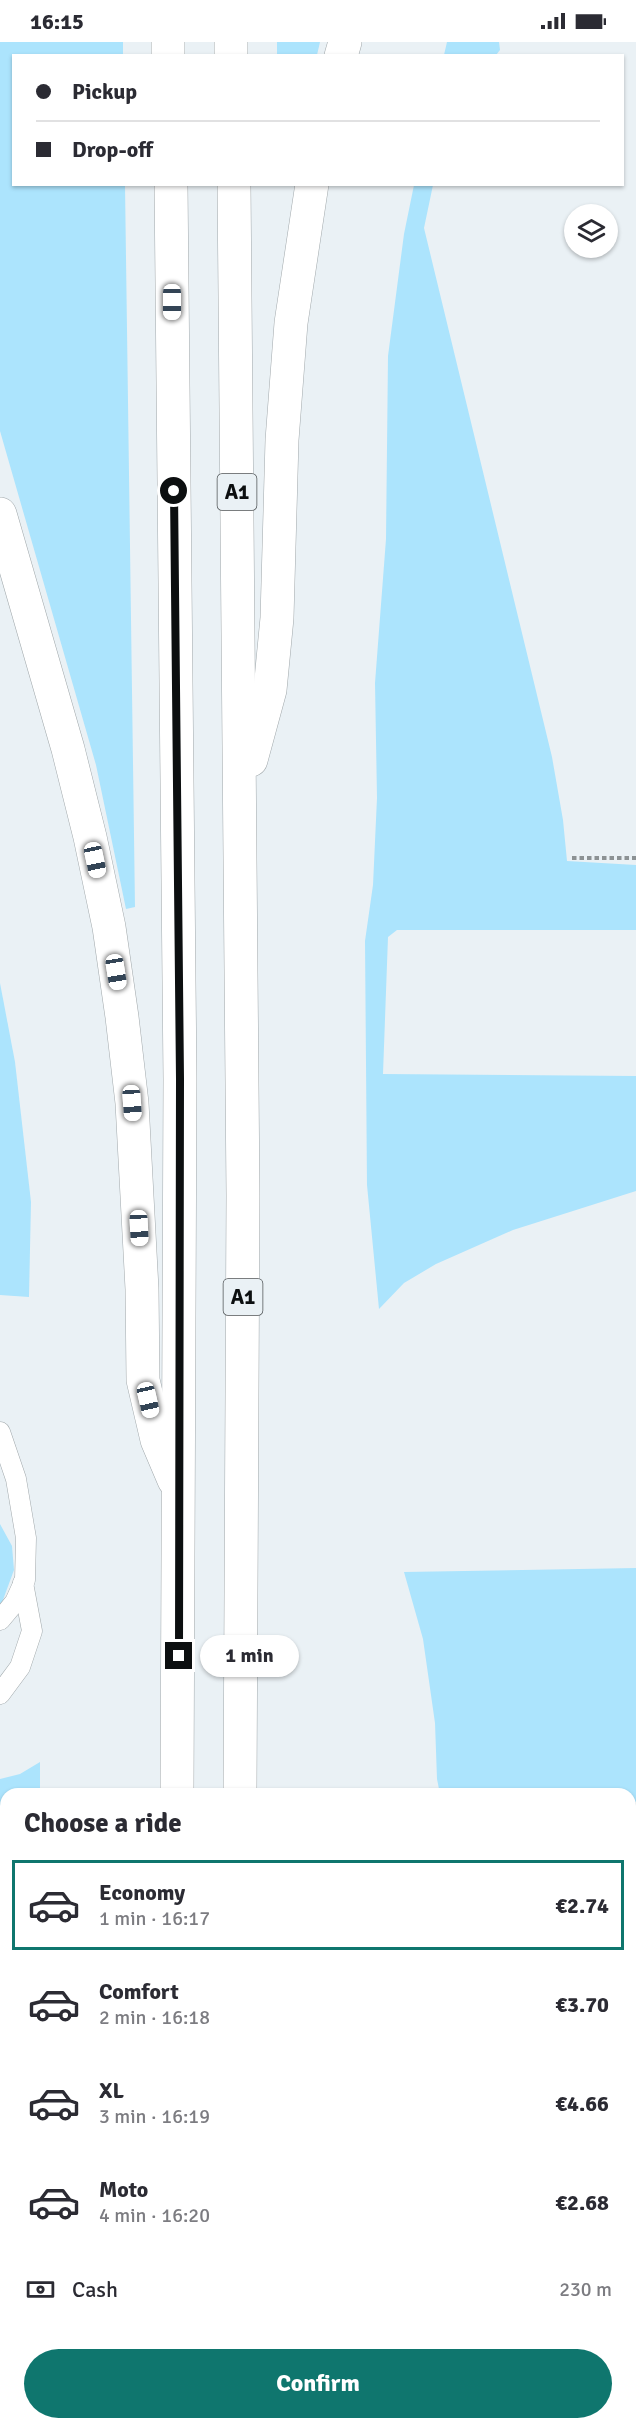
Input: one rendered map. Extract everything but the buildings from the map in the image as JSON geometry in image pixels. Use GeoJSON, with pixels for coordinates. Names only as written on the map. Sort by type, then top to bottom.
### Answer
{"type":"FeatureCollection","features":[{"type":"Feature","properties":{"kind":"highway"},"geometry":{"type":"LineString","coordinates":[[171,186],[180,1079],[177,1788]]}},
{"type":"Feature","properties":{"kind":"highway","name":"A1"},"geometry":{"type":"LineString","coordinates":[[234,186],[243,1195],[240,1788]]}},
{"type":"Feature","properties":{"kind":"highway"},"geometry":{"type":"LineString","coordinates":[[240,799],[271,680],[278,618],[282,440],[291,323],[312,186]]}},
{"type":"Feature","properties":{"kind":"highway"},"geometry":{"type":"LineString","coordinates":[[0,514],[68,749],[109,927],[132,1103],[142,1278],[143,1380],[158,1440],[180,1495]]}},
{"type":"Feature","properties":{"kind":"lane"},"geometry":{"type":"LineString","coordinates":[[0,1432],[16,1479],[26,1538],[23,1583],[32,1631],[20,1667],[0,1694]]}},
{"type":"Feature","properties":{"kind":"lane"},"geometry":{"type":"LineString","coordinates":[[0,1620],[15,1602],[23,1583]]}},
{"type":"Feature","properties":{"kind":"path"},"geometry":{"type":"LineString","coordinates":[[572,858],[636,858]]}},
{"type":"Feature","properties":{"kind":"shaded area"},"geometry":{"type":"Polygon","coordinates":[[[0,42],[123,42],[123,54],[12,54],[12,186],[125,186],[135,907],[126,909],[96,765],[0,431],[0,42]]]}},
{"type":"Feature","properties":{"kind":"shaded area"},"geometry":{"type":"Polygon","coordinates":[[[277,42],[320,42],[317,54],[277,54],[277,42]]]}},
{"type":"Feature","properties":{"kind":"shaded area"},"geometry":{"type":"Polygon","coordinates":[[[447,42],[499,42],[500,50],[497,54],[444,54],[447,42]]]}},
{"type":"Feature","properties":{"kind":"shaded area"},"geometry":{"type":"Polygon","coordinates":[[[414,186],[433,186],[424,228],[552,757],[563,820],[567,861],[636,865],[636,930],[397,930],[388,937],[383,1074],[636,1076],[636,1191],[513,1230],[436,1264],[404,1283],[379,1309],[367,1185],[365,941],[373,885],[377,798],[375,683],[386,539],[388,356],[404,234],[414,186]]]}},
{"type":"Feature","properties":{"kind":"shaded area"},"geometry":{"type":"Polygon","coordinates":[[[0,983],[15,1062],[31,1202],[29,1297],[0,1295],[0,983]]]}},
{"type":"Feature","properties":{"kind":"shaded area"},"geometry":{"type":"Polygon","coordinates":[[[0,1524],[12,1546],[14,1570],[0,1608],[0,1524]]]}},
{"type":"Feature","properties":{"kind":"shaded area"},"geometry":{"type":"Polygon","coordinates":[[[636,1568],[636,1788],[439,1788],[435,1723],[423,1639],[404,1572],[636,1568]]]}},
{"type":"Feature","properties":{"kind":"shaded area"},"geometry":{"type":"Polygon","coordinates":[[[40,1762],[40,1788],[0,1788],[0,1779],[20,1774],[40,1762]]]}},
{"type":"Feature","properties":{"kind":"route"},"geometry":{"type":"LineString","coordinates":[[174,491],[180,1079],[179,1656]]}}]}
